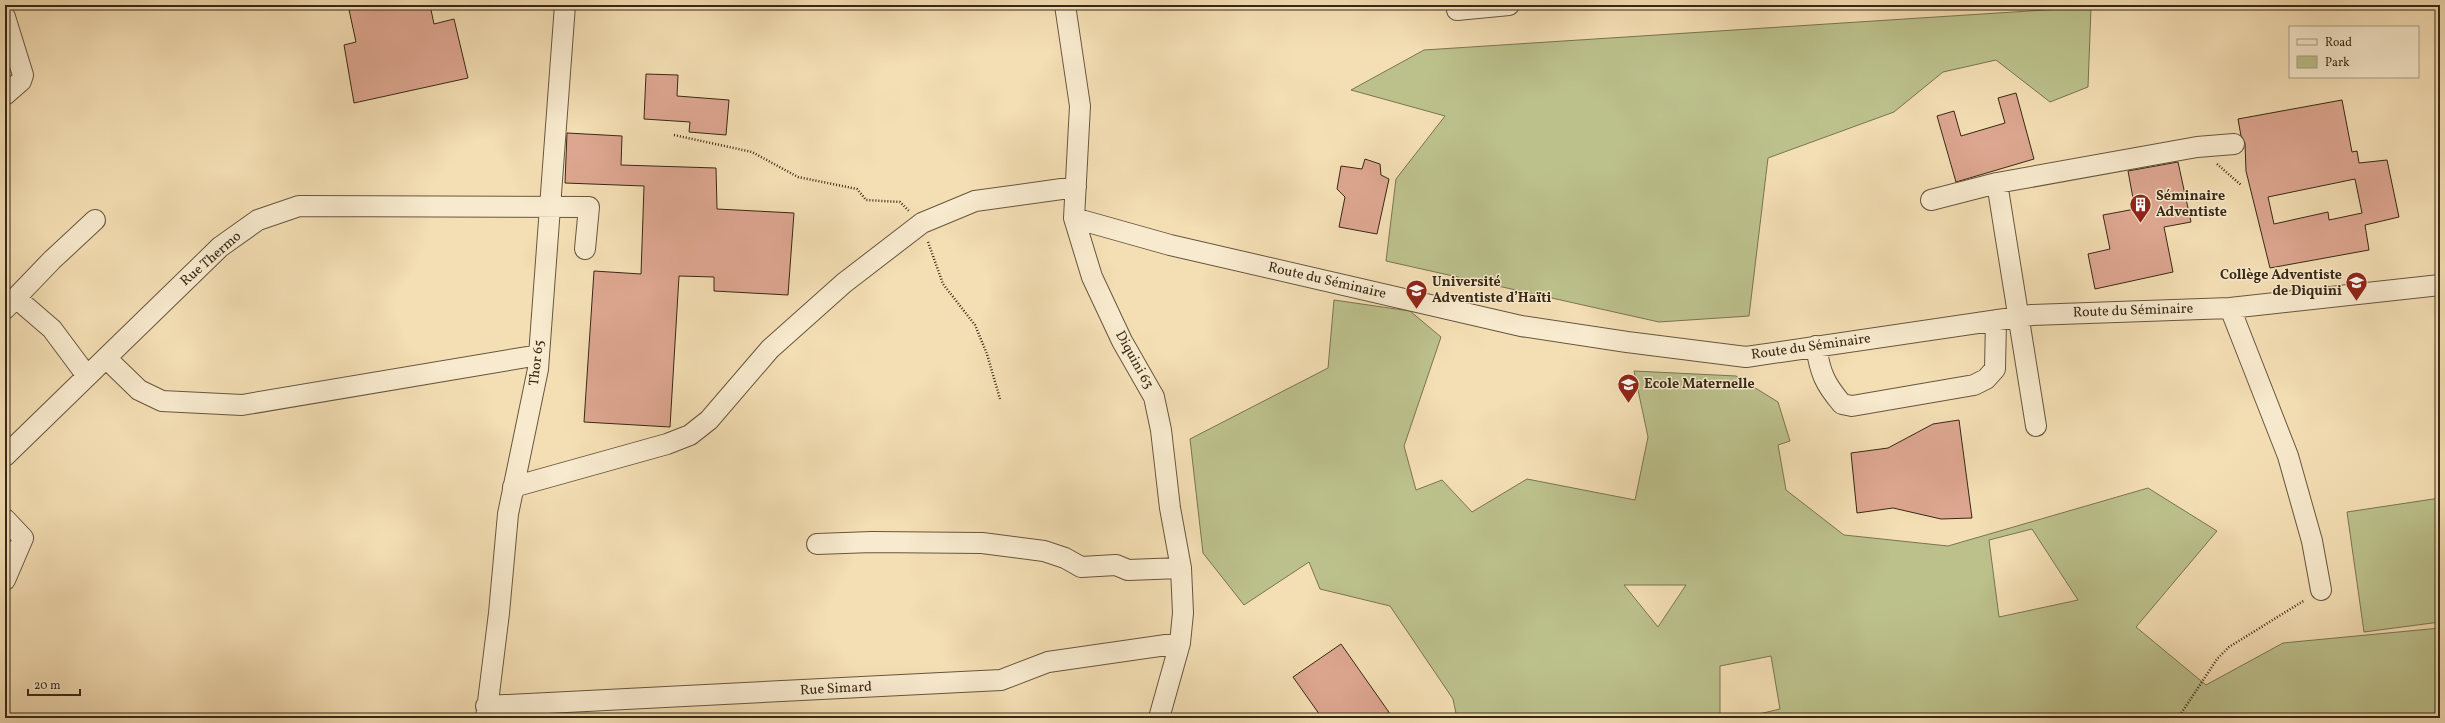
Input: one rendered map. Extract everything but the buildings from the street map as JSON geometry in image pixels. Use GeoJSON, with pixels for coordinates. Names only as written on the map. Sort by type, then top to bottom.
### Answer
{"type":"FeatureCollection","features":[{"type":"Feature","properties":{"kind":"street","name":"Thor 65"},"geometry":{"type":"LineString","coordinates":[[486,712],[499,613],[508,514],[539,355],[565,5]]}},
{"type":"Feature","properties":{"kind":"street","name":"Diquini 63"},"geometry":{"type":"LineString","coordinates":[[1065,5],[1080,106],[1074,218],[1092,277],[1122,341],[1154,397],[1161,430],[1170,508],[1181,568],[1183,613],[1180,643],[1159,718]]}},
{"type":"Feature","properties":{"kind":"street"},"geometry":{"type":"LineString","coordinates":[[1457,10],[1509,5]]}},
{"type":"Feature","properties":{"kind":"street"},"geometry":{"type":"LineString","coordinates":[[5,17],[23,75],[21,81],[5,95]]}},
{"type":"Feature","properties":{"kind":"street"},"geometry":{"type":"LineString","coordinates":[[1931,200],[1997,183],[2197,147],[2234,144]]}},
{"type":"Feature","properties":{"kind":"street"},"geometry":{"type":"LineString","coordinates":[[1997,183],[2036,426]]}},
{"type":"Feature","properties":{"kind":"street"},"geometry":{"type":"LineString","coordinates":[[513,487],[666,444],[690,435],[709,420],[770,349],[844,283],[922,223],[975,201],[1076,187]]}},
{"type":"Feature","properties":{"kind":"street","name":"Rue Thermo"},"geometry":{"type":"LineString","coordinates":[[5,456],[220,247],[258,220],[299,206],[551,205],[590,207],[585,248]]}},
{"type":"Feature","properties":{"kind":"street","name":"Route du Séminaire"},"geometry":{"type":"LineString","coordinates":[[1074,218],[1170,246],[1521,326],[1627,342],[1746,357],[2018,317],[2134,310],[2230,308],[2440,286]]}},
{"type":"Feature","properties":{"kind":"street"},"geometry":{"type":"LineString","coordinates":[[87,376],[52,328],[11,304],[52,260],[95,220]]}},
{"type":"Feature","properties":{"kind":"street"},"geometry":{"type":"LineString","coordinates":[[2230,308],[2288,456],[2312,541],[2321,590]]}},
{"type":"Feature","properties":{"kind":"street"},"geometry":{"type":"LineString","coordinates":[[1816,346],[1819,369],[1826,385],[1842,404],[1852,406],[1974,385],[1986,379],[1994,369],[1996,320]]}},
{"type":"Feature","properties":{"kind":"street"},"geometry":{"type":"LineString","coordinates":[[106,358],[139,390],[162,401],[242,405],[539,355]]}},
{"type":"Feature","properties":{"kind":"street"},"geometry":{"type":"LineString","coordinates":[[5,519],[23,538],[5,580]]}},
{"type":"Feature","properties":{"kind":"street"},"geometry":{"type":"LineString","coordinates":[[817,544],[872,542],[982,544],[1044,551],[1065,558],[1081,567],[1116,565],[1128,570],[1181,568]]}},
{"type":"Feature","properties":{"kind":"street","name":"Rue Simard"},"geometry":{"type":"LineString","coordinates":[[486,712],[1001,680],[1048,662],[1180,643]]}},
{"type":"Feature","properties":{"kind":"path"},"geometry":{"type":"LineString","coordinates":[[674,135],[752,152],[798,177],[857,189],[866,200],[900,202],[922,223],[943,284],[975,324],[987,354],[1000,399]]}},
{"type":"Feature","properties":{"kind":"path"},"geometry":{"type":"LineString","coordinates":[[2178,718],[2217,659],[2229,647],[2321,590]]}},
{"type":"Feature","properties":{"kind":"green space"},"geometry":{"type":"Polygon","coordinates":[[[2091,7],[2088,87],[2050,102],[1996,60],[1943,72],[1894,112],[1768,158],[1749,316],[1659,322],[1386,261],[1396,179],[1445,116],[1351,90],[1424,50],[2091,7]]]}},
{"type":"Feature","properties":{"kind":"green space"},"geometry":{"type":"Polygon","coordinates":[[[1334,300],[1410,311],[1441,337],[1404,446],[1416,490],[1442,480],[1472,512],[1527,479],[1635,500],[1648,437],[1634,371],[1736,376],[1778,402],[1790,441],[1778,445],[1786,490],[1844,535],[1948,546],[2148,488],[2217,531],[2136,627],[2206,685],[2283,643],[2440,628],[2440,718],[1742,718],[1780,709],[1771,656],[1720,666],[1720,718],[1457,718],[1453,699],[1390,606],[1320,589],[1309,562],[1244,605],[1203,553],[1190,439],[1328,368],[1334,300]],[[2032,529],[1989,540],[1999,617],[2078,600],[2032,529]],[[1624,585],[1658,627],[1686,585],[1624,585]]]}},
{"type":"Feature","properties":{"kind":"green space"},"geometry":{"type":"Polygon","coordinates":[[[2440,498],[2440,622],[2364,632],[2347,512],[2440,498]]]}},
{"type":"Feature","properties":{"kind":"place","name":"Séminaire Adventiste"},"geometry":{"type":"Point","coordinates":[2141,224]}},
{"type":"Feature","properties":{"kind":"place","name":"Collège Adventiste de Diquini"},"geometry":{"type":"Point","coordinates":[2357,302]}},
{"type":"Feature","properties":{"kind":"place","name":"Université Adventiste d’Haïti"},"geometry":{"type":"Point","coordinates":[1416,310]}},
{"type":"Feature","properties":{"kind":"place","name":"Ecole Maternelle"},"geometry":{"type":"Point","coordinates":[1629,404]}}]}
